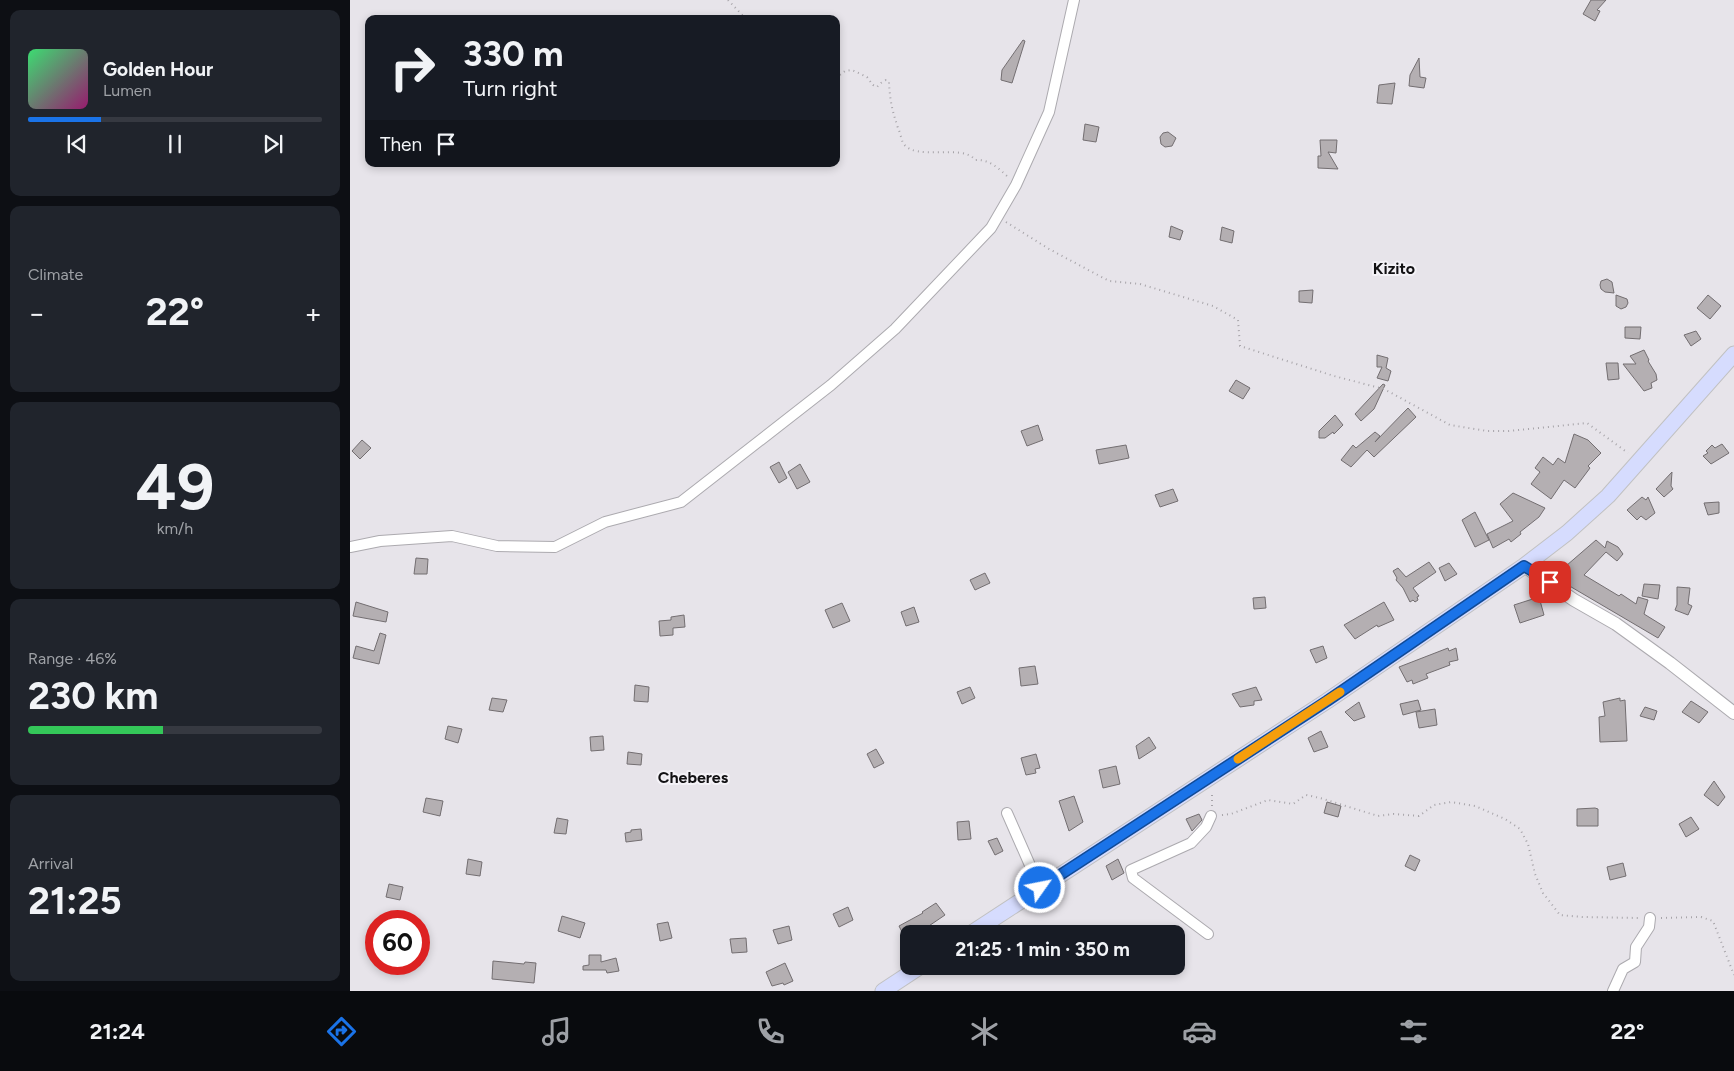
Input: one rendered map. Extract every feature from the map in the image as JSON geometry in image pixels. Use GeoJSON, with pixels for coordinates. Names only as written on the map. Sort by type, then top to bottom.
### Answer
{"type":"FeatureCollection","features":[{"type":"Feature","properties":{"kind":"main road"},"geometry":{"type":"LineString","coordinates":[[984,925],[1327,701],[1524,566],[1567,534],[1608,496],[1734,354]]}},
{"type":"Feature","properties":{"kind":"main road"},"geometry":{"type":"LineString","coordinates":[[883,991],[907,975]]}},
{"type":"Feature","properties":{"kind":"street"},"geometry":{"type":"LineString","coordinates":[[350,547],[380,542],[452,536],[497,546],[556,547],[605,522],[681,502],[831,385],[895,329],[992,228],[1016,185],[1049,112],[1074,0]]}},
{"type":"Feature","properties":{"kind":"street"},"geometry":{"type":"LineString","coordinates":[[1524,566],[1574,600],[1616,624],[1670,662],[1734,713]]}},
{"type":"Feature","properties":{"kind":"street"},"geometry":{"type":"LineString","coordinates":[[1007,814],[1040,888]]}},
{"type":"Feature","properties":{"kind":"street"},"geometry":{"type":"LineString","coordinates":[[1208,934],[1133,878],[1131,870],[1191,843],[1206,827],[1212,816]]}},
{"type":"Feature","properties":{"kind":"street"},"geometry":{"type":"LineString","coordinates":[[1613,991],[1623,969],[1635,962],[1636,947],[1650,926],[1650,918]]}},
{"type":"Feature","properties":{"kind":"path"},"geometry":{"type":"LineString","coordinates":[[728,0],[742,15]]}},
{"type":"Feature","properties":{"kind":"path"},"geometry":{"type":"LineString","coordinates":[[840,74],[845,70],[852,70],[867,77],[875,87],[886,80],[889,82],[893,115],[903,143],[908,148],[929,153],[962,152],[972,155],[975,160],[983,159],[997,167],[1016,185]]}},
{"type":"Feature","properties":{"kind":"path"},"geometry":{"type":"LineString","coordinates":[[998,216],[1049,249],[1109,281],[1140,284],[1214,306],[1238,320],[1240,346],[1334,376],[1384,389],[1450,425],[1487,431],[1509,431],[1587,423],[1639,461]]}},
{"type":"Feature","properties":{"kind":"path"},"geometry":{"type":"LineString","coordinates":[[1212,776],[1212,816],[1231,814],[1268,800],[1294,804],[1306,795],[1378,816],[1394,814],[1419,816],[1434,805],[1451,802],[1475,806],[1505,819],[1520,829],[1528,844],[1535,874],[1543,893],[1560,915],[1650,918],[1701,917],[1713,921],[1734,975]]}},
{"type":"Feature","properties":{"kind":"building"},"geometry":{"type":"Polygon","coordinates":[[[1591,0],[1606,0],[1597,10],[1600,11],[1595,21],[1583,14],[1591,0]]]}},
{"type":"Feature","properties":{"kind":"building"},"geometry":{"type":"Polygon","coordinates":[[[1023,40],[1025,41],[1012,83],[1001,80],[1002,70],[1023,40]]]}},
{"type":"Feature","properties":{"kind":"building"},"geometry":{"type":"Polygon","coordinates":[[[1419,58],[1420,77],[1426,78],[1424,88],[1409,86],[1410,75],[1419,58]]]}},
{"type":"Feature","properties":{"kind":"building"},"geometry":{"type":"Polygon","coordinates":[[[1395,83],[1392,104],[1377,103],[1379,85],[1395,83]]]}},
{"type":"Feature","properties":{"kind":"building"},"geometry":{"type":"Polygon","coordinates":[[[1085,124],[1099,127],[1096,142],[1083,140],[1085,124]]]}},
{"type":"Feature","properties":{"kind":"building"},"geometry":{"type":"Polygon","coordinates":[[[1168,132],[1176,138],[1172,146],[1165,147],[1161,144],[1160,137],[1163,133],[1168,132]]]}},
{"type":"Feature","properties":{"kind":"building"},"geometry":{"type":"Polygon","coordinates":[[[1320,140],[1337,140],[1336,153],[1328,152],[1338,169],[1318,168],[1318,156],[1321,156],[1320,140]]]}},
{"type":"Feature","properties":{"kind":"building"},"geometry":{"type":"Polygon","coordinates":[[[1171,226],[1183,231],[1180,240],[1169,237],[1171,226]]]}},
{"type":"Feature","properties":{"kind":"building"},"geometry":{"type":"Polygon","coordinates":[[[1222,227],[1234,231],[1232,243],[1220,240],[1222,227]]]}},
{"type":"Feature","properties":{"kind":"building"},"geometry":{"type":"Polygon","coordinates":[[[1607,279],[1612,282],[1614,293],[1605,292],[1601,289],[1601,281],[1607,279]]]}},
{"type":"Feature","properties":{"kind":"building"},"geometry":{"type":"Polygon","coordinates":[[[1313,290],[1312,303],[1299,302],[1299,291],[1313,290]]]}},
{"type":"Feature","properties":{"kind":"building"},"geometry":{"type":"Polygon","coordinates":[[[1616,295],[1627,299],[1626,307],[1621,309],[1616,306],[1616,295]]]}},
{"type":"Feature","properties":{"kind":"building"},"geometry":{"type":"Polygon","coordinates":[[[1708,295],[1721,306],[1710,319],[1697,308],[1708,295]]]}},
{"type":"Feature","properties":{"kind":"building"},"geometry":{"type":"Polygon","coordinates":[[[1625,327],[1641,327],[1640,339],[1625,338],[1625,327]]]}},
{"type":"Feature","properties":{"kind":"building"},"geometry":{"type":"Polygon","coordinates":[[[1696,331],[1701,339],[1691,346],[1684,335],[1696,331]]]}},
{"type":"Feature","properties":{"kind":"building"},"geometry":{"type":"Polygon","coordinates":[[[1644,350],[1657,380],[1651,383],[1652,388],[1644,391],[1623,364],[1636,364],[1630,356],[1644,350]]]}},
{"type":"Feature","properties":{"kind":"building"},"geometry":{"type":"Polygon","coordinates":[[[1377,355],[1388,358],[1386,368],[1391,371],[1388,381],[1377,378],[1382,367],[1377,367],[1377,355]]]}},
{"type":"Feature","properties":{"kind":"building"},"geometry":{"type":"Polygon","coordinates":[[[1606,363],[1618,363],[1619,379],[1608,380],[1606,363]]]}},
{"type":"Feature","properties":{"kind":"building"},"geometry":{"type":"Polygon","coordinates":[[[1236,380],[1250,388],[1243,399],[1229,391],[1236,380]]]}},
{"type":"Feature","properties":{"kind":"building"},"geometry":{"type":"Polygon","coordinates":[[[1383,384],[1385,385],[1374,409],[1361,421],[1355,414],[1383,384]]]}},
{"type":"Feature","properties":{"kind":"building"},"geometry":{"type":"Polygon","coordinates":[[[1408,408],[1416,417],[1374,457],[1367,450],[1351,467],[1341,460],[1353,445],[1356,448],[1375,432],[1380,436],[1375,442],[1408,408]]]}},
{"type":"Feature","properties":{"kind":"building"},"geometry":{"type":"Polygon","coordinates":[[[1335,415],[1343,425],[1334,434],[1333,432],[1325,438],[1319,438],[1319,431],[1335,415]]]}},
{"type":"Feature","properties":{"kind":"building"},"geometry":{"type":"Polygon","coordinates":[[[1038,425],[1043,440],[1027,446],[1021,431],[1038,425]]]}},
{"type":"Feature","properties":{"kind":"building"},"geometry":{"type":"Polygon","coordinates":[[[1574,434],[1588,440],[1601,453],[1588,466],[1590,468],[1575,488],[1564,480],[1551,499],[1531,484],[1540,472],[1535,468],[1543,457],[1553,465],[1558,458],[1565,463],[1574,434]]]}},
{"type":"Feature","properties":{"kind":"building"},"geometry":{"type":"Polygon","coordinates":[[[362,440],[371,448],[360,459],[352,451],[362,440]]]}},
{"type":"Feature","properties":{"kind":"building"},"geometry":{"type":"Polygon","coordinates":[[[1722,444],[1729,453],[1711,464],[1703,456],[1708,453],[1706,451],[1712,445],[1715,448],[1722,444]]]}},
{"type":"Feature","properties":{"kind":"building"},"geometry":{"type":"Polygon","coordinates":[[[1126,445],[1129,458],[1099,464],[1096,450],[1126,445]]]}},
{"type":"Feature","properties":{"kind":"building"},"geometry":{"type":"Polygon","coordinates":[[[779,462],[787,478],[779,483],[770,467],[779,462]]]}},
{"type":"Feature","properties":{"kind":"building"},"geometry":{"type":"Polygon","coordinates":[[[800,464],[810,482],[797,489],[788,472],[800,464]]]}},
{"type":"Feature","properties":{"kind":"building"},"geometry":{"type":"Polygon","coordinates":[[[1672,472],[1671,486],[1673,489],[1664,497],[1656,489],[1672,472]]]}},
{"type":"Feature","properties":{"kind":"building"},"geometry":{"type":"Polygon","coordinates":[[[1173,489],[1178,501],[1160,507],[1155,495],[1173,489]]]}},
{"type":"Feature","properties":{"kind":"building"},"geometry":{"type":"Polygon","coordinates":[[[1513,493],[1545,508],[1539,517],[1511,542],[1509,539],[1493,548],[1487,534],[1513,521],[1500,504],[1513,493]]]}},
{"type":"Feature","properties":{"kind":"building"},"geometry":{"type":"Polygon","coordinates":[[[1642,497],[1646,500],[1648,497],[1655,513],[1646,520],[1641,516],[1637,520],[1627,510],[1642,497]]]}},
{"type":"Feature","properties":{"kind":"building"},"geometry":{"type":"Polygon","coordinates":[[[1719,502],[1719,513],[1708,515],[1704,503],[1719,502]]]}},
{"type":"Feature","properties":{"kind":"building"},"geometry":{"type":"Polygon","coordinates":[[[1475,512],[1489,540],[1475,547],[1462,520],[1475,512]]]}},
{"type":"Feature","properties":{"kind":"building"},"geometry":{"type":"Polygon","coordinates":[[[1596,540],[1605,548],[1607,541],[1618,547],[1623,554],[1617,561],[1606,552],[1584,575],[1636,604],[1638,597],[1648,600],[1644,614],[1665,627],[1658,638],[1561,581],[1559,572],[1596,540]]]}},
{"type":"Feature","properties":{"kind":"building"},"geometry":{"type":"Polygon","coordinates":[[[416,558],[428,559],[427,574],[414,574],[416,558]]]}},
{"type":"Feature","properties":{"kind":"building"},"geometry":{"type":"Polygon","coordinates":[[[1429,562],[1436,572],[1413,588],[1419,596],[1415,602],[1413,600],[1410,602],[1403,588],[1396,580],[1397,578],[1393,571],[1398,568],[1406,577],[1429,562]]]}},
{"type":"Feature","properties":{"kind":"building"},"geometry":{"type":"Polygon","coordinates":[[[1449,563],[1457,574],[1445,581],[1439,568],[1449,563]]]}},
{"type":"Feature","properties":{"kind":"building"},"geometry":{"type":"Polygon","coordinates":[[[985,573],[990,583],[975,590],[970,580],[985,573]]]}},
{"type":"Feature","properties":{"kind":"building"},"geometry":{"type":"Polygon","coordinates":[[[1644,584],[1660,585],[1658,599],[1642,596],[1644,584]]]}},
{"type":"Feature","properties":{"kind":"building"},"geometry":{"type":"Polygon","coordinates":[[[1677,587],[1690,588],[1688,604],[1692,606],[1688,615],[1675,610],[1677,605],[1677,587]]]}},
{"type":"Feature","properties":{"kind":"building"},"geometry":{"type":"Polygon","coordinates":[[[1265,597],[1266,608],[1254,609],[1253,598],[1265,597]]]}},
{"type":"Feature","properties":{"kind":"building"},"geometry":{"type":"Polygon","coordinates":[[[1539,597],[1544,615],[1520,623],[1514,605],[1539,597]]]}},
{"type":"Feature","properties":{"kind":"building"},"geometry":{"type":"Polygon","coordinates":[[[356,602],[388,612],[386,622],[353,616],[356,602]]]}},
{"type":"Feature","properties":{"kind":"building"},"geometry":{"type":"Polygon","coordinates":[[[1384,602],[1394,620],[1378,627],[1377,625],[1355,639],[1344,625],[1384,602]]]}},
{"type":"Feature","properties":{"kind":"building"},"geometry":{"type":"Polygon","coordinates":[[[842,603],[850,621],[833,628],[825,610],[842,603]]]}},
{"type":"Feature","properties":{"kind":"building"},"geometry":{"type":"Polygon","coordinates":[[[914,607],[919,622],[906,626],[901,612],[914,607]]]}},
{"type":"Feature","properties":{"kind":"building"},"geometry":{"type":"Polygon","coordinates":[[[684,615],[685,627],[673,628],[673,635],[660,636],[659,621],[671,620],[671,617],[684,615]]]}},
{"type":"Feature","properties":{"kind":"building"},"geometry":{"type":"Polygon","coordinates":[[[380,633],[386,635],[379,664],[353,658],[356,646],[374,651],[380,633]]]}},
{"type":"Feature","properties":{"kind":"building"},"geometry":{"type":"Polygon","coordinates":[[[1323,646],[1327,658],[1316,663],[1310,650],[1323,646]]]}},
{"type":"Feature","properties":{"kind":"building"},"geometry":{"type":"Polygon","coordinates":[[[1448,648],[1449,651],[1456,648],[1458,660],[1449,662],[1450,665],[1426,674],[1428,678],[1413,684],[1412,680],[1407,682],[1399,667],[1448,648]]]}},
{"type":"Feature","properties":{"kind":"building"},"geometry":{"type":"Polygon","coordinates":[[[1035,666],[1038,684],[1021,686],[1019,668],[1035,666]]]}},
{"type":"Feature","properties":{"kind":"building"},"geometry":{"type":"Polygon","coordinates":[[[635,685],[649,687],[648,702],[634,701],[635,685]]]}},
{"type":"Feature","properties":{"kind":"building"},"geometry":{"type":"Polygon","coordinates":[[[970,687],[975,698],[962,704],[957,692],[970,687]]]}},
{"type":"Feature","properties":{"kind":"building"},"geometry":{"type":"Polygon","coordinates":[[[1256,687],[1262,700],[1254,701],[1254,705],[1240,707],[1232,694],[1256,687]]]}},
{"type":"Feature","properties":{"kind":"building"},"geometry":{"type":"Polygon","coordinates":[[[492,698],[507,700],[503,712],[489,710],[492,698]]]}},
{"type":"Feature","properties":{"kind":"building"},"geometry":{"type":"Polygon","coordinates":[[[1620,698],[1620,701],[1625,700],[1627,741],[1600,742],[1599,717],[1605,716],[1603,702],[1620,698]]]}},
{"type":"Feature","properties":{"kind":"building"},"geometry":{"type":"Polygon","coordinates":[[[1418,700],[1421,710],[1403,715],[1400,704],[1418,700]]]}},
{"type":"Feature","properties":{"kind":"building"},"geometry":{"type":"Polygon","coordinates":[[[1691,701],[1708,712],[1699,723],[1682,712],[1691,701]]]}},
{"type":"Feature","properties":{"kind":"building"},"geometry":{"type":"Polygon","coordinates":[[[1359,702],[1365,717],[1354,721],[1345,712],[1359,702]]]}},
{"type":"Feature","properties":{"kind":"building"},"geometry":{"type":"Polygon","coordinates":[[[1645,707],[1657,711],[1654,720],[1640,716],[1645,707]]]}},
{"type":"Feature","properties":{"kind":"building"},"geometry":{"type":"Polygon","coordinates":[[[1435,709],[1437,725],[1419,728],[1416,712],[1435,709]]]}},
{"type":"Feature","properties":{"kind":"building"},"geometry":{"type":"Polygon","coordinates":[[[448,726],[462,729],[458,743],[445,739],[448,726]]]}},
{"type":"Feature","properties":{"kind":"building"},"geometry":{"type":"Polygon","coordinates":[[[1321,731],[1328,747],[1314,752],[1308,738],[1321,731]]]}},
{"type":"Feature","properties":{"kind":"building"},"geometry":{"type":"Polygon","coordinates":[[[603,736],[604,750],[591,751],[590,737],[603,736]]]}},
{"type":"Feature","properties":{"kind":"building"},"geometry":{"type":"Polygon","coordinates":[[[1149,737],[1156,748],[1139,759],[1136,746],[1149,737]]]}},
{"type":"Feature","properties":{"kind":"building"},"geometry":{"type":"Polygon","coordinates":[[[876,749],[884,763],[874,768],[867,754],[876,749]]]}},
{"type":"Feature","properties":{"kind":"building"},"geometry":{"type":"Polygon","coordinates":[[[628,752],[642,754],[641,765],[627,764],[628,752]]]}},
{"type":"Feature","properties":{"kind":"building"},"geometry":{"type":"Polygon","coordinates":[[[1036,754],[1040,768],[1035,769],[1036,773],[1026,775],[1021,758],[1036,754]]]}},
{"type":"Feature","properties":{"kind":"building"},"geometry":{"type":"Polygon","coordinates":[[[1116,766],[1120,784],[1103,788],[1099,770],[1116,766]]]}},
{"type":"Feature","properties":{"kind":"building"},"geometry":{"type":"Polygon","coordinates":[[[1714,781],[1725,797],[1718,806],[1704,795],[1714,781]]]}},
{"type":"Feature","properties":{"kind":"building"},"geometry":{"type":"Polygon","coordinates":[[[1074,796],[1083,822],[1069,831],[1059,801],[1074,796]]]}},
{"type":"Feature","properties":{"kind":"building"},"geometry":{"type":"Polygon","coordinates":[[[426,798],[443,801],[440,816],[423,812],[426,798]]]}},
{"type":"Feature","properties":{"kind":"building"},"geometry":{"type":"Polygon","coordinates":[[[1327,802],[1341,806],[1338,817],[1324,813],[1327,802]]]}},
{"type":"Feature","properties":{"kind":"building"},"geometry":{"type":"Polygon","coordinates":[[[1577,809],[1598,809],[1598,826],[1577,826],[1577,809]]]}},
{"type":"Feature","properties":{"kind":"building"},"geometry":{"type":"Polygon","coordinates":[[[1199,814],[1202,820],[1192,831],[1186,819],[1199,814]]]}},
{"type":"Feature","properties":{"kind":"building"},"geometry":{"type":"Polygon","coordinates":[[[1691,817],[1699,829],[1686,837],[1679,824],[1691,817]]]}},
{"type":"Feature","properties":{"kind":"building"},"geometry":{"type":"Polygon","coordinates":[[[557,818],[568,820],[566,834],[554,833],[557,818]]]}},
{"type":"Feature","properties":{"kind":"building"},"geometry":{"type":"Polygon","coordinates":[[[969,821],[971,839],[958,840],[957,822],[969,821]]]}},
{"type":"Feature","properties":{"kind":"building"},"geometry":{"type":"Polygon","coordinates":[[[641,829],[642,840],[626,842],[625,833],[641,829]]]}},
{"type":"Feature","properties":{"kind":"building"},"geometry":{"type":"Polygon","coordinates":[[[997,838],[1003,851],[995,855],[988,841],[997,838]]]}},
{"type":"Feature","properties":{"kind":"building"},"geometry":{"type":"Polygon","coordinates":[[[1410,855],[1420,860],[1415,871],[1405,866],[1410,855]]]}},
{"type":"Feature","properties":{"kind":"building"},"geometry":{"type":"Polygon","coordinates":[[[468,859],[482,862],[480,876],[466,874],[468,859]]]}},
{"type":"Feature","properties":{"kind":"building"},"geometry":{"type":"Polygon","coordinates":[[[1118,859],[1124,873],[1112,880],[1106,866],[1118,859]]]}},
{"type":"Feature","properties":{"kind":"building"},"geometry":{"type":"Polygon","coordinates":[[[1623,863],[1626,876],[1610,880],[1607,867],[1623,863]]]}},
{"type":"Feature","properties":{"kind":"building"},"geometry":{"type":"Polygon","coordinates":[[[389,884],[403,887],[400,900],[386,897],[389,884]]]}},
{"type":"Feature","properties":{"kind":"building"},"geometry":{"type":"Polygon","coordinates":[[[936,903],[945,915],[930,925],[901,925],[923,913],[936,903]]]}},
{"type":"Feature","properties":{"kind":"building"},"geometry":{"type":"Polygon","coordinates":[[[848,907],[853,920],[839,927],[833,914],[848,907]]]}},
{"type":"Feature","properties":{"kind":"building"},"geometry":{"type":"Polygon","coordinates":[[[562,916],[585,923],[580,938],[558,931],[562,916]]]}},
{"type":"Feature","properties":{"kind":"building"},"geometry":{"type":"Polygon","coordinates":[[[668,922],[672,938],[660,941],[657,924],[668,922]]]}},
{"type":"Feature","properties":{"kind":"building"},"geometry":{"type":"Polygon","coordinates":[[[789,926],[792,940],[778,944],[773,930],[789,926]]]}},
{"type":"Feature","properties":{"kind":"building"},"geometry":{"type":"Polygon","coordinates":[[[746,938],[747,952],[732,953],[730,939],[746,938]]]}},
{"type":"Feature","properties":{"kind":"building"},"geometry":{"type":"Polygon","coordinates":[[[589,955],[601,955],[601,962],[616,958],[619,971],[607,973],[606,970],[583,970],[583,966],[589,965],[589,955]]]}},
{"type":"Feature","properties":{"kind":"building"},"geometry":{"type":"Polygon","coordinates":[[[493,961],[524,964],[525,962],[536,963],[534,983],[492,979],[493,961]]]}},
{"type":"Feature","properties":{"kind":"building"},"geometry":{"type":"Polygon","coordinates":[[[785,963],[793,981],[784,985],[783,983],[772,986],[766,972],[785,963]]]}},
{"type":"Feature","properties":{"kind":"slow traffic"},"geometry":{"type":"LineString","coordinates":[[1238,759],[1340,692]]}},
{"type":"Feature","properties":{"kind":"district","name":"Kizito"},"geometry":{"type":"Point","coordinates":[1394,268]}},
{"type":"Feature","properties":{"kind":"district","name":"Cheberes"},"geometry":{"type":"Point","coordinates":[693,777]}},
{"type":"Feature","properties":{"kind":"route"},"geometry":{"type":"LineString","coordinates":[[1040,888],[1327,701],[1524,566],[1550,582]]}}]}
